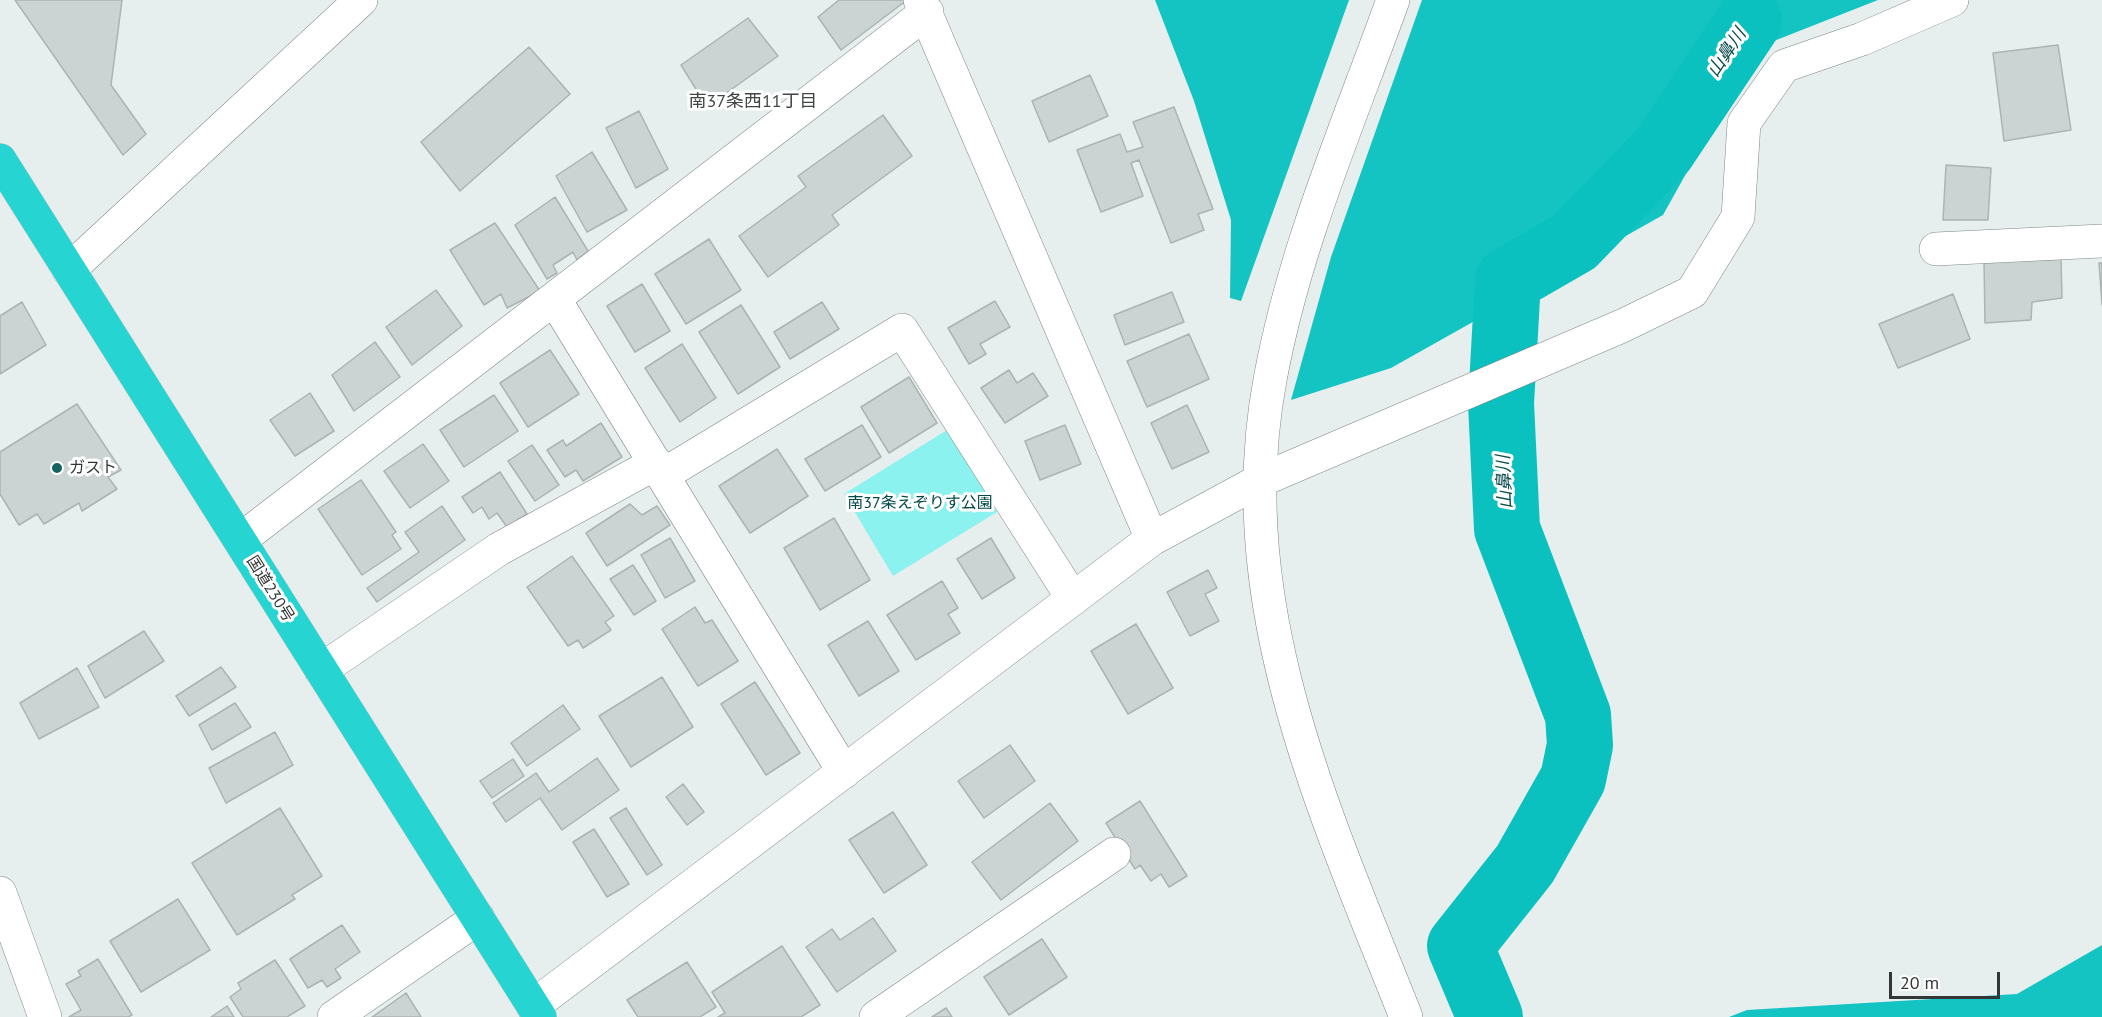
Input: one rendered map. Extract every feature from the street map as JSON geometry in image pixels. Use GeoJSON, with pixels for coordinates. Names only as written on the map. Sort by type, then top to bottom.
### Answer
{"type":"FeatureCollection","features":[{"type":"Feature","properties":{"kind":"highway","name":"国道230号"},"geometry":{"type":"LineString","coordinates":[[0,160],[537,1011]]}},
{"type":"Feature","properties":{"kind":"street"},"geometry":{"type":"LineString","coordinates":[[69,270],[361,0]]}},
{"type":"Feature","properties":{"kind":"street"},"geometry":{"type":"LineString","coordinates":[[1393,0],[1308,229],[1269,383],[1259,481],[1265,574],[1277,650],[1291,709],[1323,808],[1406,1017]]}},
{"type":"Feature","properties":{"kind":"street"},"geometry":{"type":"LineString","coordinates":[[537,1011],[844,772],[1152,539],[1259,481],[1586,342],[1692,292],[1738,217],[1744,123],[1784,66],[1862,39],[1952,0]]}},
{"type":"Feature","properties":{"kind":"street"},"geometry":{"type":"LineString","coordinates":[[240,540],[555,300],[923,6],[1152,539]]}},
{"type":"Feature","properties":{"kind":"street"},"geometry":{"type":"LineString","coordinates":[[1936,249],[2102,241]]}},
{"type":"Feature","properties":{"kind":"street"},"geometry":{"type":"LineString","coordinates":[[555,300],[844,772]]}},
{"type":"Feature","properties":{"kind":"street"},"geometry":{"type":"LineString","coordinates":[[321,670],[499,549],[659,469],[902,330],[1073,599]]}},
{"type":"Feature","properties":{"kind":"street"},"geometry":{"type":"LineString","coordinates":[[876,1017],[1113,854]]}},
{"type":"Feature","properties":{"kind":"street"},"geometry":{"type":"LineString","coordinates":[[0,893],[45,1017]]}},
{"type":"Feature","properties":{"kind":"street"},"geometry":{"type":"LineString","coordinates":[[334,1017],[478,918]]}},
{"type":"Feature","properties":{"kind":"green space","name":"南37条えぞりす公園"},"geometry":{"type":"Polygon","coordinates":[[[947,430],[997,512],[893,576],[844,494],[947,430]]]}},
{"type":"Feature","properties":{"kind":"shaded area"},"geometry":{"type":"Polygon","coordinates":[[[1155,0],[1349,0],[1241,301],[1230,298],[1231,220],[1194,101],[1155,0]]]}},
{"type":"Feature","properties":{"kind":"shaded area"},"geometry":{"type":"Polygon","coordinates":[[[1422,0],[1878,0],[1756,48],[1663,215],[1391,368],[1291,400],[1331,257],[1422,0]]]}},
{"type":"Feature","properties":{"kind":"shaded area"},"geometry":{"type":"Polygon","coordinates":[[[2102,945],[2102,1017],[1729,1017],[1747,1010],[2017,994],[2102,945]]]}},
{"type":"Feature","properties":{"kind":"building"},"geometry":{"type":"Polygon","coordinates":[[[15,0],[122,0],[111,85],[146,134],[123,155],[15,0]]]}},
{"type":"Feature","properties":{"kind":"building"},"geometry":{"type":"Polygon","coordinates":[[[839,0],[907,0],[841,50],[818,17],[839,0]]]}},
{"type":"Feature","properties":{"kind":"building"},"geometry":{"type":"Polygon","coordinates":[[[748,18],[778,56],[707,107],[681,65],[748,18]]]}},
{"type":"Feature","properties":{"kind":"building"},"geometry":{"type":"Polygon","coordinates":[[[2058,45],[2071,130],[2004,141],[1993,53],[2058,45]]]}},
{"type":"Feature","properties":{"kind":"building"},"geometry":{"type":"Polygon","coordinates":[[[529,47],[570,94],[460,191],[421,142],[529,47]]]}},
{"type":"Feature","properties":{"kind":"building"},"geometry":{"type":"Polygon","coordinates":[[[1090,75],[1108,116],[1049,142],[1032,101],[1090,75]]]}},
{"type":"Feature","properties":{"kind":"building"},"geometry":{"type":"Polygon","coordinates":[[[1174,107],[1213,209],[1198,214],[1204,230],[1171,243],[1139,160],[1131,163],[1143,196],[1101,212],[1077,150],[1120,134],[1127,152],[1143,147],[1133,122],[1174,107]]]}},
{"type":"Feature","properties":{"kind":"building"},"geometry":{"type":"Polygon","coordinates":[[[639,111],[668,169],[636,188],[606,128],[639,111]]]}},
{"type":"Feature","properties":{"kind":"building"},"geometry":{"type":"Polygon","coordinates":[[[883,115],[912,156],[832,215],[839,225],[768,277],[739,236],[806,187],[798,176],[883,115]]]}},
{"type":"Feature","properties":{"kind":"building"},"geometry":{"type":"Polygon","coordinates":[[[592,152],[627,210],[587,232],[556,176],[592,152]]]}},
{"type":"Feature","properties":{"kind":"building"},"geometry":{"type":"Polygon","coordinates":[[[1946,165],[1991,168],[1988,220],[1943,220],[1946,165]]]}},
{"type":"Feature","properties":{"kind":"building"},"geometry":{"type":"Polygon","coordinates":[[[555,197],[588,251],[577,260],[573,252],[553,265],[557,273],[547,279],[515,225],[555,197]]]}},
{"type":"Feature","properties":{"kind":"building"},"geometry":{"type":"Polygon","coordinates":[[[495,223],[540,291],[507,308],[501,294],[484,305],[450,250],[495,223]]]}},
{"type":"Feature","properties":{"kind":"building"},"geometry":{"type":"Polygon","coordinates":[[[709,239],[741,290],[686,324],[655,274],[709,239]]]}},
{"type":"Feature","properties":{"kind":"building"},"geometry":{"type":"Polygon","coordinates":[[[2061,259],[2062,298],[2032,302],[2031,320],[1985,323],[1984,262],[2061,259]]]}},
{"type":"Feature","properties":{"kind":"building"},"geometry":{"type":"Polygon","coordinates":[[[2099,263],[2102,263],[2102,305],[2099,263]]]}},
{"type":"Feature","properties":{"kind":"building"},"geometry":{"type":"Polygon","coordinates":[[[642,284],[670,331],[635,352],[607,306],[642,284]]]}},
{"type":"Feature","properties":{"kind":"building"},"geometry":{"type":"Polygon","coordinates":[[[436,290],[462,326],[412,365],[386,327],[436,290]]]}},
{"type":"Feature","properties":{"kind":"building"},"geometry":{"type":"Polygon","coordinates":[[[1172,292],[1184,322],[1125,345],[1114,315],[1172,292]]]}},
{"type":"Feature","properties":{"kind":"building"},"geometry":{"type":"Polygon","coordinates":[[[1953,294],[1970,339],[1898,368],[1879,324],[1953,294]]]}},
{"type":"Feature","properties":{"kind":"building"},"geometry":{"type":"Polygon","coordinates":[[[995,301],[1010,327],[980,344],[986,354],[969,364],[948,328],[995,301]]]}},
{"type":"Feature","properties":{"kind":"building"},"geometry":{"type":"Polygon","coordinates":[[[22,302],[46,345],[0,374],[0,316],[22,302]]]}},
{"type":"Feature","properties":{"kind":"building"},"geometry":{"type":"Polygon","coordinates":[[[822,302],[839,329],[790,359],[774,332],[822,302]]]}},
{"type":"Feature","properties":{"kind":"building"},"geometry":{"type":"Polygon","coordinates":[[[741,305],[780,367],[738,394],[699,332],[741,305]]]}},
{"type":"Feature","properties":{"kind":"building"},"geometry":{"type":"Polygon","coordinates":[[[1189,334],[1209,379],[1147,407],[1127,361],[1189,334]]]}},
{"type":"Feature","properties":{"kind":"building"},"geometry":{"type":"Polygon","coordinates":[[[375,342],[400,377],[354,411],[332,375],[375,342]]]}},
{"type":"Feature","properties":{"kind":"building"},"geometry":{"type":"Polygon","coordinates":[[[682,344],[716,398],[680,422],[645,368],[682,344]]]}},
{"type":"Feature","properties":{"kind":"building"},"geometry":{"type":"Polygon","coordinates":[[[550,350],[579,394],[528,427],[500,383],[550,350]]]}},
{"type":"Feature","properties":{"kind":"building"},"geometry":{"type":"Polygon","coordinates":[[[1009,370],[1017,383],[1033,373],[1048,396],[1005,423],[981,388],[1009,370]]]}},
{"type":"Feature","properties":{"kind":"building"},"geometry":{"type":"Polygon","coordinates":[[[909,377],[937,423],[889,453],[861,407],[909,377]]]}},
{"type":"Feature","properties":{"kind":"building"},"geometry":{"type":"Polygon","coordinates":[[[310,393],[334,431],[295,456],[270,420],[310,393]]]}},
{"type":"Feature","properties":{"kind":"building"},"geometry":{"type":"Polygon","coordinates":[[[494,395],[518,431],[464,467],[440,430],[494,395]]]}},
{"type":"Feature","properties":{"kind":"building"},"geometry":{"type":"Polygon","coordinates":[[[77,404],[121,470],[108,477],[117,489],[82,511],[79,503],[44,524],[37,514],[19,525],[0,494],[0,452],[77,404]]]}},
{"type":"Feature","properties":{"kind":"building"},"geometry":{"type":"Polygon","coordinates":[[[1187,405],[1209,452],[1172,469],[1151,423],[1187,405]]]}},
{"type":"Feature","properties":{"kind":"building"},"geometry":{"type":"Polygon","coordinates":[[[601,423],[622,457],[583,481],[576,470],[565,477],[547,450],[563,440],[566,446],[601,423]]]}},
{"type":"Feature","properties":{"kind":"building"},"geometry":{"type":"Polygon","coordinates":[[[862,425],[881,457],[825,491],[805,459],[862,425]]]}},
{"type":"Feature","properties":{"kind":"building"},"geometry":{"type":"Polygon","coordinates":[[[1065,425],[1081,464],[1040,480],[1025,441],[1065,425]]]}},
{"type":"Feature","properties":{"kind":"building"},"geometry":{"type":"Polygon","coordinates":[[[423,444],[449,481],[410,508],[384,471],[423,444]]]}},
{"type":"Feature","properties":{"kind":"building"},"geometry":{"type":"Polygon","coordinates":[[[532,445],[559,485],[535,501],[508,461],[532,445]]]}},
{"type":"Feature","properties":{"kind":"building"},"geometry":{"type":"Polygon","coordinates":[[[777,449],[808,496],[750,533],[719,486],[777,449]]]}},
{"type":"Feature","properties":{"kind":"building"},"geometry":{"type":"Polygon","coordinates":[[[500,472],[527,514],[507,527],[497,513],[489,519],[482,507],[473,513],[462,497],[500,472]]]}},
{"type":"Feature","properties":{"kind":"building"},"geometry":{"type":"Polygon","coordinates":[[[361,480],[396,532],[392,535],[401,549],[362,575],[318,509],[361,480]]]}},
{"type":"Feature","properties":{"kind":"building"},"geometry":{"type":"Polygon","coordinates":[[[630,504],[642,515],[657,506],[670,525],[607,566],[586,533],[630,504]]]}},
{"type":"Feature","properties":{"kind":"building"},"geometry":{"type":"Polygon","coordinates":[[[442,506],[465,540],[377,602],[367,588],[419,552],[405,532],[442,506]]]}},
{"type":"Feature","properties":{"kind":"building"},"geometry":{"type":"Polygon","coordinates":[[[834,518],[870,580],[820,610],[784,548],[834,518]]]}},
{"type":"Feature","properties":{"kind":"building"},"geometry":{"type":"Polygon","coordinates":[[[670,538],[695,581],[665,598],[641,555],[670,538]]]}},
{"type":"Feature","properties":{"kind":"building"},"geometry":{"type":"Polygon","coordinates":[[[991,538],[1015,578],[982,599],[957,559],[991,538]]]}},
{"type":"Feature","properties":{"kind":"building"},"geometry":{"type":"Polygon","coordinates":[[[572,556],[614,616],[605,622],[611,630],[583,648],[578,640],[568,646],[527,587],[572,556]]]}},
{"type":"Feature","properties":{"kind":"building"},"geometry":{"type":"Polygon","coordinates":[[[633,565],[656,601],[634,615],[610,579],[633,565]]]}},
{"type":"Feature","properties":{"kind":"building"},"geometry":{"type":"Polygon","coordinates":[[[1208,570],[1217,588],[1205,594],[1219,621],[1190,636],[1167,592],[1208,570]]]}},
{"type":"Feature","properties":{"kind":"building"},"geometry":{"type":"Polygon","coordinates":[[[942,581],[958,608],[948,614],[960,633],[916,660],[887,615],[942,581]]]}},
{"type":"Feature","properties":{"kind":"building"},"geometry":{"type":"Polygon","coordinates":[[[695,607],[705,623],[712,620],[738,661],[698,686],[662,629],[695,607]]]}},
{"type":"Feature","properties":{"kind":"building"},"geometry":{"type":"Polygon","coordinates":[[[868,621],[899,671],[859,696],[828,645],[868,621]]]}},
{"type":"Feature","properties":{"kind":"building"},"geometry":{"type":"Polygon","coordinates":[[[1136,624],[1173,688],[1128,714],[1091,651],[1136,624]]]}},
{"type":"Feature","properties":{"kind":"building"},"geometry":{"type":"Polygon","coordinates":[[[144,631],[164,661],[105,698],[88,666],[144,631]]]}},
{"type":"Feature","properties":{"kind":"building"},"geometry":{"type":"Polygon","coordinates":[[[221,667],[236,687],[189,716],[176,696],[221,667]]]}},
{"type":"Feature","properties":{"kind":"building"},"geometry":{"type":"Polygon","coordinates":[[[77,668],[99,707],[39,739],[20,703],[77,668]]]}},
{"type":"Feature","properties":{"kind":"building"},"geometry":{"type":"Polygon","coordinates":[[[662,677],[693,727],[631,767],[599,716],[662,677]]]}},
{"type":"Feature","properties":{"kind":"building"},"geometry":{"type":"Polygon","coordinates":[[[755,682],[800,753],[766,775],[721,704],[755,682]]]}},
{"type":"Feature","properties":{"kind":"building"},"geometry":{"type":"Polygon","coordinates":[[[235,703],[251,727],[212,750],[199,725],[235,703]]]}},
{"type":"Feature","properties":{"kind":"building"},"geometry":{"type":"Polygon","coordinates":[[[563,705],[580,729],[527,766],[511,743],[563,705]]]}},
{"type":"Feature","properties":{"kind":"building"},"geometry":{"type":"Polygon","coordinates":[[[275,732],[293,765],[226,803],[209,768],[275,732]]]}},
{"type":"Feature","properties":{"kind":"building"},"geometry":{"type":"Polygon","coordinates":[[[1010,745],[1035,781],[984,818],[958,781],[1010,745]]]}},
{"type":"Feature","properties":{"kind":"building"},"geometry":{"type":"Polygon","coordinates":[[[597,758],[619,790],[562,830],[540,798],[506,822],[493,803],[536,773],[549,792],[597,758]]]}},
{"type":"Feature","properties":{"kind":"building"},"geometry":{"type":"Polygon","coordinates":[[[513,759],[524,776],[492,798],[480,781],[513,759]]]}},
{"type":"Feature","properties":{"kind":"building"},"geometry":{"type":"Polygon","coordinates":[[[683,784],[704,812],[687,825],[666,797],[683,784]]]}},
{"type":"Feature","properties":{"kind":"building"},"geometry":{"type":"Polygon","coordinates":[[[1140,801],[1187,876],[1169,887],[1161,874],[1151,881],[1140,865],[1135,869],[1106,823],[1140,801]]]}},
{"type":"Feature","properties":{"kind":"building"},"geometry":{"type":"Polygon","coordinates":[[[1050,803],[1078,841],[1001,900],[972,862],[1050,803]]]}},
{"type":"Feature","properties":{"kind":"building"},"geometry":{"type":"Polygon","coordinates":[[[280,808],[322,876],[292,895],[295,899],[237,935],[192,863],[280,808]]]}},
{"type":"Feature","properties":{"kind":"building"},"geometry":{"type":"Polygon","coordinates":[[[626,808],[662,865],[647,875],[610,818],[626,808]]]}},
{"type":"Feature","properties":{"kind":"building"},"geometry":{"type":"Polygon","coordinates":[[[893,812],[927,865],[884,893],[849,840],[893,812]]]}},
{"type":"Feature","properties":{"kind":"building"},"geometry":{"type":"Polygon","coordinates":[[[594,829],[629,884],[607,897],[573,842],[594,829]]]}},
{"type":"Feature","properties":{"kind":"building"},"geometry":{"type":"Polygon","coordinates":[[[178,899],[210,950],[141,992],[110,941],[178,899]]]}},
{"type":"Feature","properties":{"kind":"building"},"geometry":{"type":"Polygon","coordinates":[[[873,918],[896,951],[837,992],[806,947],[832,929],[840,940],[873,918]]]}},
{"type":"Feature","properties":{"kind":"building"},"geometry":{"type":"Polygon","coordinates":[[[342,925],[360,952],[335,969],[341,978],[327,987],[322,980],[308,988],[290,959],[342,925]]]}},
{"type":"Feature","properties":{"kind":"building"},"geometry":{"type":"Polygon","coordinates":[[[1042,939],[1067,977],[1009,1015],[984,977],[1042,939]]]}},
{"type":"Feature","properties":{"kind":"building"},"geometry":{"type":"Polygon","coordinates":[[[782,946],[820,1005],[801,1017],[718,1017],[725,1013],[712,992],[782,946]]]}},
{"type":"Feature","properties":{"kind":"building"},"geometry":{"type":"Polygon","coordinates":[[[98,959],[132,1015],[128,1017],[69,1017],[81,1010],[66,984],[81,976],[78,971],[98,959]]]}},
{"type":"Feature","properties":{"kind":"building"},"geometry":{"type":"Polygon","coordinates":[[[275,960],[305,1006],[287,1017],[243,1017],[230,997],[241,989],[238,983],[275,960]]]}},
{"type":"Feature","properties":{"kind":"building"},"geometry":{"type":"Polygon","coordinates":[[[687,962],[716,1007],[700,1017],[638,1017],[627,1000],[687,962]]]}},
{"type":"Feature","properties":{"kind":"building"},"geometry":{"type":"Polygon","coordinates":[[[406,993],[421,1017],[372,1017],[406,993]]]}},
{"type":"Feature","properties":{"kind":"building"},"geometry":{"type":"Polygon","coordinates":[[[227,1006],[234,1017],[211,1017],[227,1006]]]}},
{"type":"Feature","properties":{"kind":"building"},"geometry":{"type":"Polygon","coordinates":[[[946,1008],[952,1017],[932,1017],[946,1008]]]}},
{"type":"Feature","properties":{"kind":"waterway","name":"山鼻川"},"geometry":{"type":"LineString","coordinates":[[1749,21],[1771,0]]}},
{"type":"Feature","properties":{"kind":"waterway","name":"山鼻川"},"geometry":{"type":"LineString","coordinates":[[1490,1017],[1460,946],[1525,864],[1573,779],[1580,745],[1578,715],[1507,529],[1501,403],[1508,280],[1574,242],[1663,150],[1749,21]]}},
{"type":"Feature","properties":{"kind":"place","name":"ガスト"},"geometry":{"type":"Point","coordinates":[57,468]}},
{"type":"Feature","properties":{"kind":"district","name":"南37条西11丁目"},"geometry":{"type":"Point","coordinates":[753,102]}}]}
